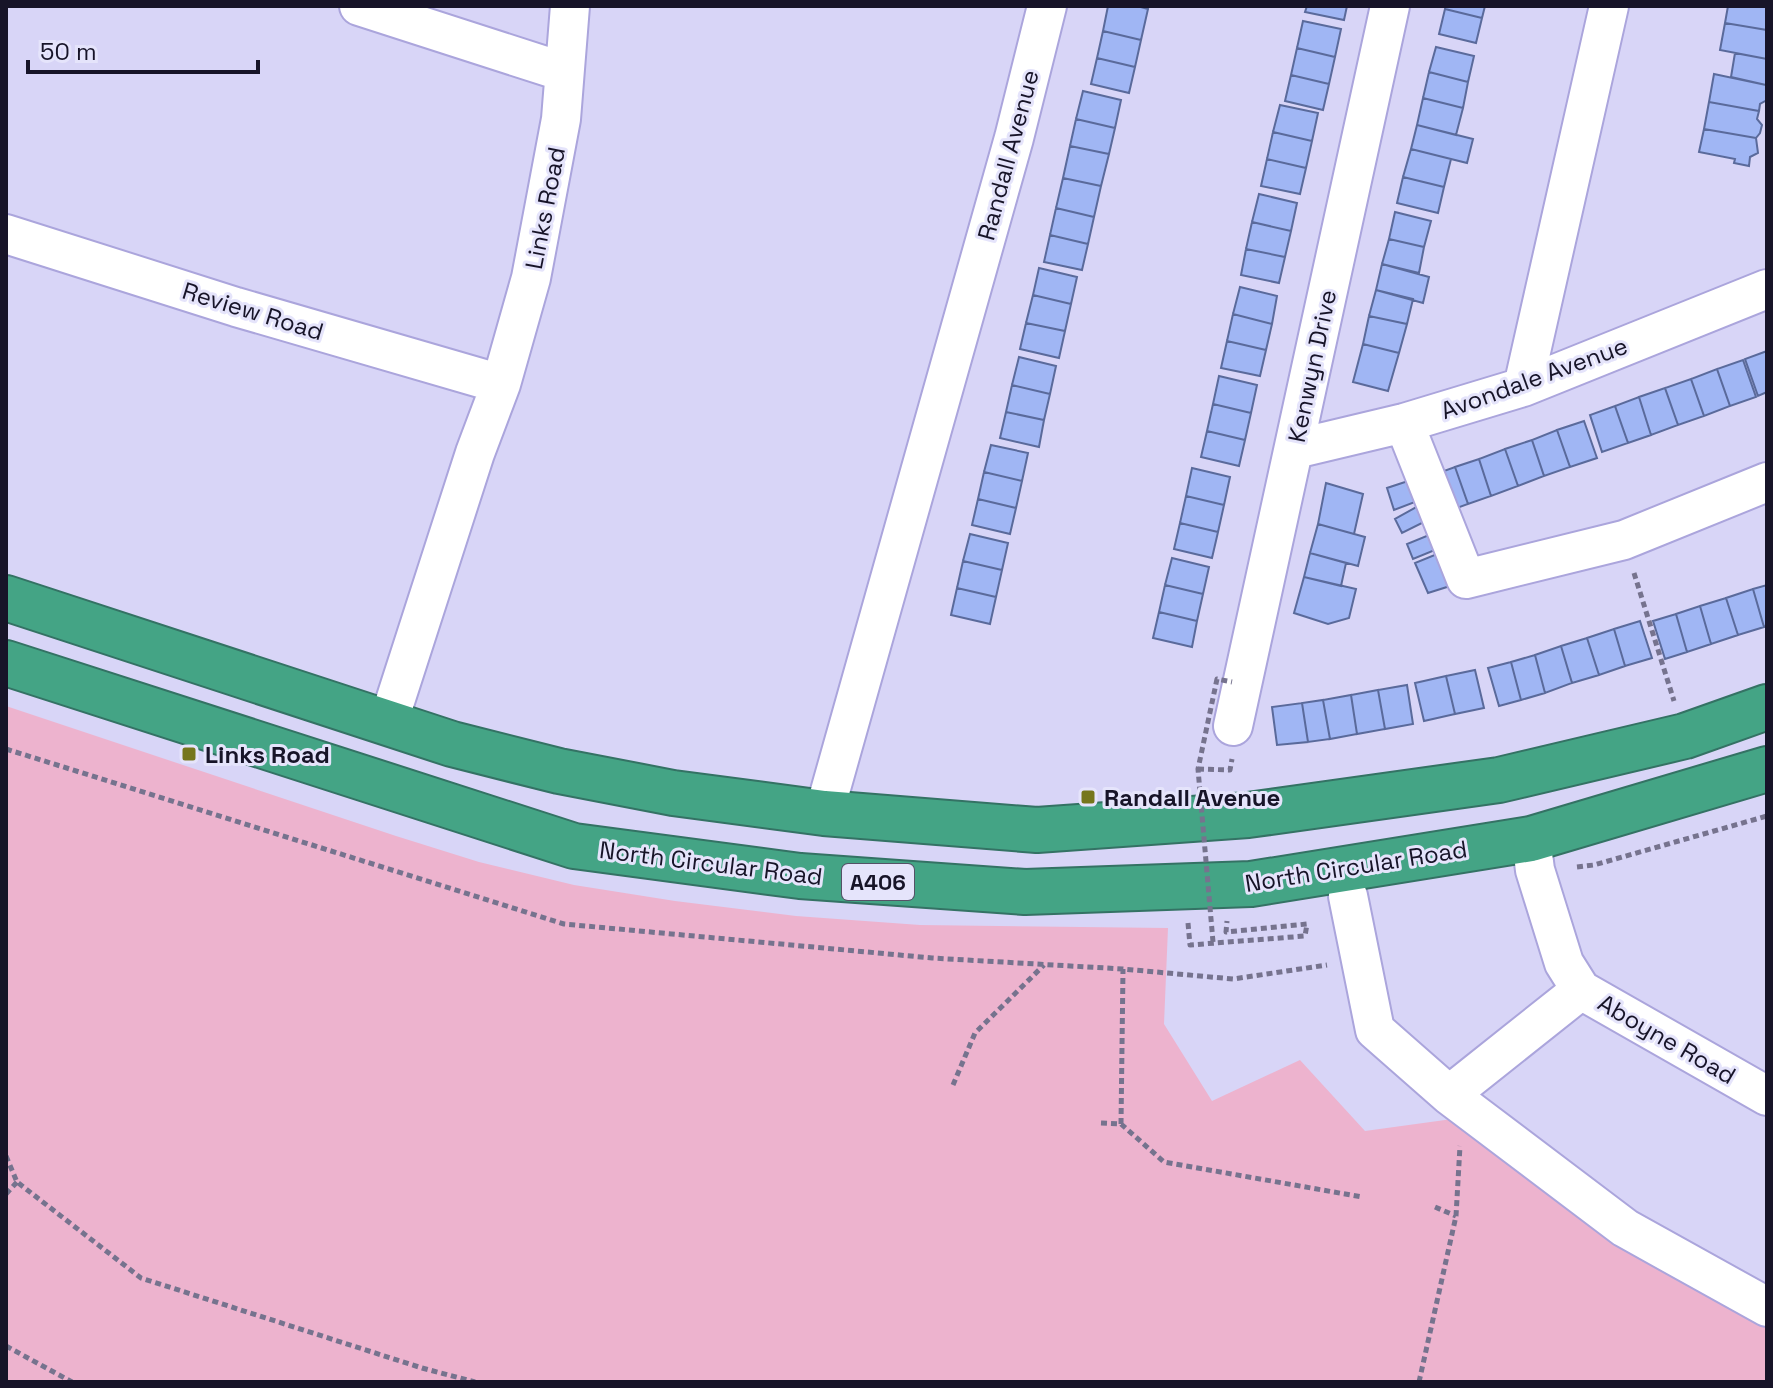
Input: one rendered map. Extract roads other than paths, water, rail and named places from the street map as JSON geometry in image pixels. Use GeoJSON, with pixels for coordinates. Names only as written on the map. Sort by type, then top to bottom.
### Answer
{"type":"FeatureCollection","features":[{"type":"Feature","properties":{"kind":"highway"},"geometry":{"type":"LineString","coordinates":[[6,598],[452,744],[559,771],[673,793],[824,813],[1037,830],[1248,815],[1499,780],[1685,736],[1767,707]]}},
{"type":"Feature","properties":{"kind":"highway","name":"North Circular Road"},"geometry":{"type":"LineString","coordinates":[[6,663],[574,846],[800,876],[1025,892],[1251,884],[1531,839],[1767,769]]}},
{"type":"Feature","properties":{"kind":"street"},"geometry":{"type":"LineString","coordinates":[[359,6],[564,72]]}},
{"type":"Feature","properties":{"kind":"street","name":"Links Road"},"geometry":{"type":"LineString","coordinates":[[388,723],[475,453],[501,384],[531,278],[561,119],[570,6]]}},
{"type":"Feature","properties":{"kind":"street","name":"Randall Avenue"},"geometry":{"type":"LineString","coordinates":[[824,813],[1010,151],[1047,6]]}},
{"type":"Feature","properties":{"kind":"street","name":"Kenwyn Drive"},"geometry":{"type":"LineString","coordinates":[[1233,738],[1390,6]]}},
{"type":"Feature","properties":{"kind":"street"},"geometry":{"type":"LineString","coordinates":[[1523,387],[1609,6]]}},
{"type":"Feature","properties":{"kind":"street","name":"Review Road"},"geometry":{"type":"LineString","coordinates":[[6,234],[236,307],[501,384]]}},
{"type":"Feature","properties":{"kind":"street","name":"Avondale Avenue"},"geometry":{"type":"LineString","coordinates":[[1295,449],[1404,423],[1523,387],[1765,281]]}},
{"type":"Feature","properties":{"kind":"street"},"geometry":{"type":"LineString","coordinates":[[1404,423],[1466,579],[1624,540],[1767,482]]}},
{"type":"Feature","properties":{"kind":"street","name":"Aboyne Road"},"geometry":{"type":"LineString","coordinates":[[1531,839],[1535,870],[1564,963],[1581,990],[1767,1096]]}},
{"type":"Feature","properties":{"kind":"street"},"geometry":{"type":"LineString","coordinates":[[1348,896],[1375,1030],[1449,1095],[1625,1228],[1767,1307]]}},
{"type":"Feature","properties":{"kind":"street"},"geometry":{"type":"LineString","coordinates":[[1449,1095],[1581,990]]}},
{"type":"Feature","properties":{"kind":"place","name":"Links Road"},"geometry":{"type":"Point","coordinates":[189,754]}},
{"type":"Feature","properties":{"kind":"place","name":"Randall Avenue"},"geometry":{"type":"Point","coordinates":[1088,797]}}]}
